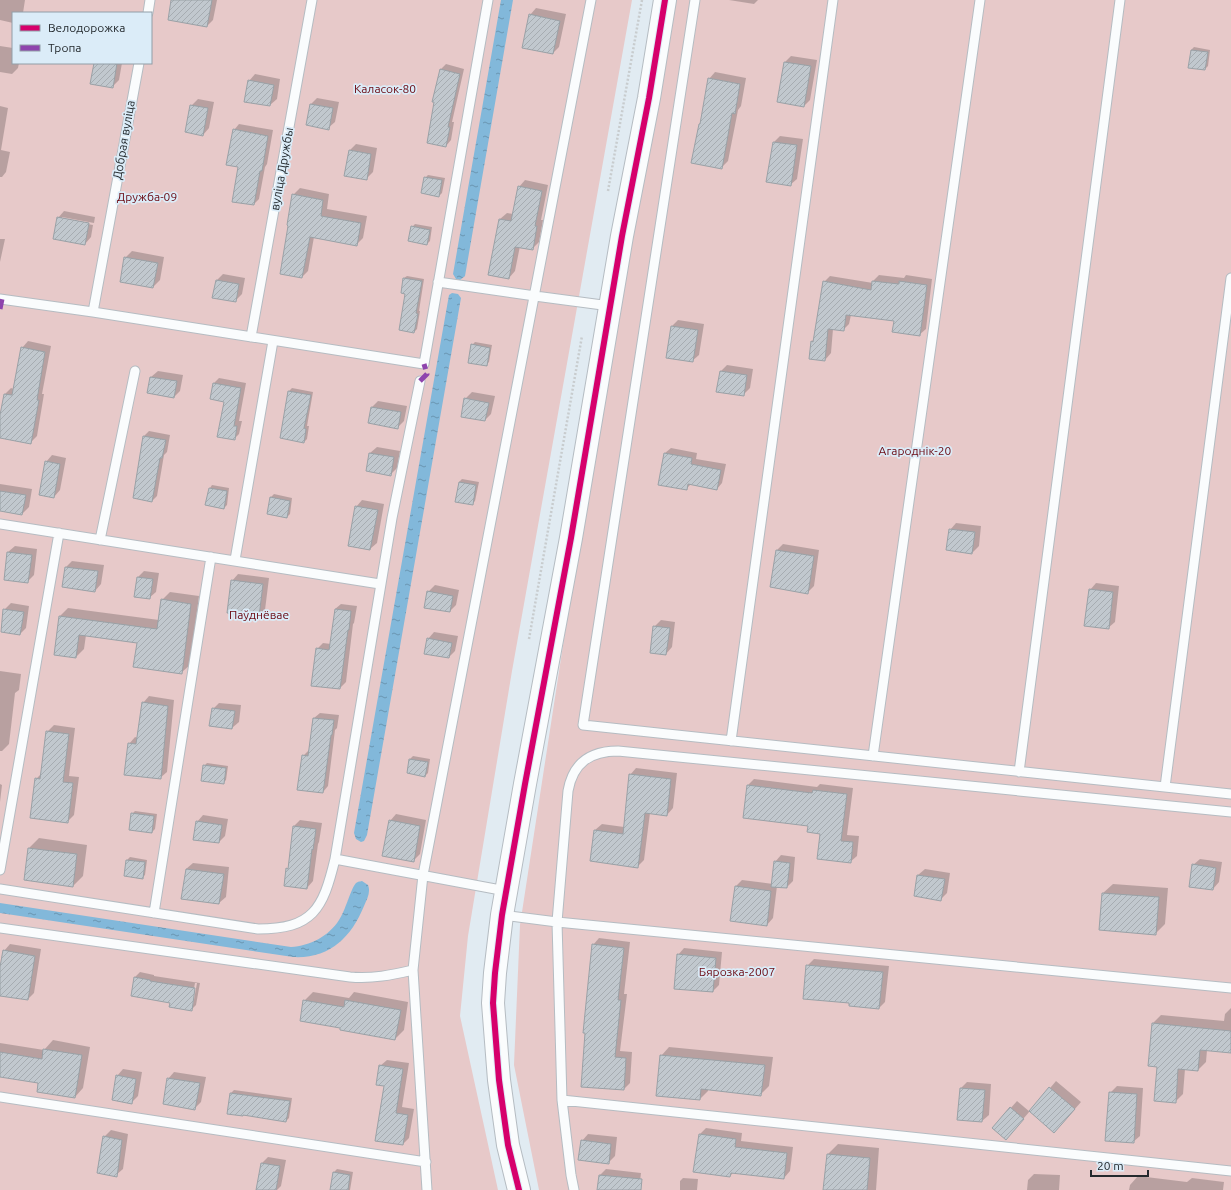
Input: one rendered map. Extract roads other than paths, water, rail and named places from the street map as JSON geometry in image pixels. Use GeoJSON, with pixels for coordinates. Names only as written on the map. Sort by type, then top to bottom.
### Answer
{"type":"FeatureCollection","features":[{"type":"Feature","properties":{"kind":"street"},"geometry":{"type":"LineString","coordinates":[[519,1190],[508,1145],[498,1080],[493,1003],[502,915],[571,538],[622,236],[649,98],[665,0]]}},
{"type":"Feature","properties":{"kind":"lane"},"geometry":{"type":"LineString","coordinates":[[148,12],[150,0]]}},
{"type":"Feature","properties":{"kind":"lane","name":"вуліца Дружбы"},"geometry":{"type":"LineString","coordinates":[[251,337],[312,0]]}},
{"type":"Feature","properties":{"kind":"lane"},"geometry":{"type":"LineString","coordinates":[[0,299],[93,312],[424,364],[488,0]]}},
{"type":"Feature","properties":{"kind":"lane"},"geometry":{"type":"LineString","coordinates":[[427,1190],[413,970],[423,875],[592,0]]}},
{"type":"Feature","properties":{"kind":"lane"},"geometry":{"type":"LineString","coordinates":[[695,0],[583,725],[1231,794]]}},
{"type":"Feature","properties":{"kind":"lane"},"geometry":{"type":"LineString","coordinates":[[731,741],[833,0]]}},
{"type":"Feature","properties":{"kind":"lane"},"geometry":{"type":"LineString","coordinates":[[873,756],[980,0]]}},
{"type":"Feature","properties":{"kind":"lane"},"geometry":{"type":"LineString","coordinates":[[1019,772],[1120,0]]}},
{"type":"Feature","properties":{"kind":"lane","name":"Добрая вуліца"},"geometry":{"type":"LineString","coordinates":[[93,312],[139,64]]}},
{"type":"Feature","properties":{"kind":"lane"},"geometry":{"type":"LineString","coordinates":[[1165,788],[1231,278]]}},
{"type":"Feature","properties":{"kind":"lane"},"geometry":{"type":"LineString","coordinates":[[438,282],[610,306]]}},
{"type":"Feature","properties":{"kind":"lane"},"geometry":{"type":"LineString","coordinates":[[235,560],[273,341]]}},
{"type":"Feature","properties":{"kind":"lane"},"geometry":{"type":"LineString","coordinates":[[100,540],[135,371]]}},
{"type":"Feature","properties":{"kind":"lane"},"geometry":{"type":"LineString","coordinates":[[0,889],[258,929],[288,927],[300,923],[317,908],[330,880],[380,584],[420,381]]}},
{"type":"Feature","properties":{"kind":"lane"},"geometry":{"type":"LineString","coordinates":[[0,524],[380,584]]}},
{"type":"Feature","properties":{"kind":"lane"},"geometry":{"type":"LineString","coordinates":[[0,870],[59,533]]}},
{"type":"Feature","properties":{"kind":"lane"},"geometry":{"type":"LineString","coordinates":[[154,912],[211,557]]}},
{"type":"Feature","properties":{"kind":"lane"},"geometry":{"type":"LineString","coordinates":[[574,1190],[562,1100],[557,922],[570,780],[580,764],[590,757],[599,753],[618,751],[1231,812]]}},
{"type":"Feature","properties":{"kind":"lane"},"geometry":{"type":"LineString","coordinates":[[334,859],[506,891]]}},
{"type":"Feature","properties":{"kind":"lane"},"geometry":{"type":"LineString","coordinates":[[502,915],[557,922],[1231,988]]}},
{"type":"Feature","properties":{"kind":"lane"},"geometry":{"type":"LineString","coordinates":[[0,928],[350,977],[382,977],[413,970]]}},
{"type":"Feature","properties":{"kind":"lane"},"geometry":{"type":"LineString","coordinates":[[0,1097],[426,1162]]}},
{"type":"Feature","properties":{"kind":"lane"},"geometry":{"type":"LineString","coordinates":[[562,1100],[1231,1171]]}},
{"type":"Feature","properties":{"kind":"water"},"geometry":{"type":"Polygon","coordinates":[[[501,0],[513,0],[465,276],[460,280],[456,279],[453,274],[501,0]]]}},
{"type":"Feature","properties":{"kind":"water"},"geometry":{"type":"Polygon","coordinates":[[[452,293],[458,294],[461,298],[367,835],[364,841],[361,842],[356,839],[354,833],[449,295],[452,293]]]}},
{"type":"Feature","properties":{"kind":"water"},"geometry":{"type":"Polygon","coordinates":[[[362,881],[368,885],[369,893],[359,917],[352,928],[345,937],[328,950],[306,957],[293,957],[0,913],[0,903],[291,947],[305,945],[330,931],[341,916],[354,886],[357,882],[362,881]]]}},
{"type":"Feature","properties":{"kind":"park label","name":"Каласок-80"},"geometry":{"type":"Point","coordinates":[385,89]}},
{"type":"Feature","properties":{"kind":"park label","name":"Дружба-09"},"geometry":{"type":"Point","coordinates":[147,197]}},
{"type":"Feature","properties":{"kind":"park label","name":"Агароднік-20"},"geometry":{"type":"Point","coordinates":[915,451]}},
{"type":"Feature","properties":{"kind":"park label","name":"Паўднёвае"},"geometry":{"type":"Point","coordinates":[259,615]}},
{"type":"Feature","properties":{"kind":"park label","name":"Бярозка-2007"},"geometry":{"type":"Point","coordinates":[737,972]}}]}
